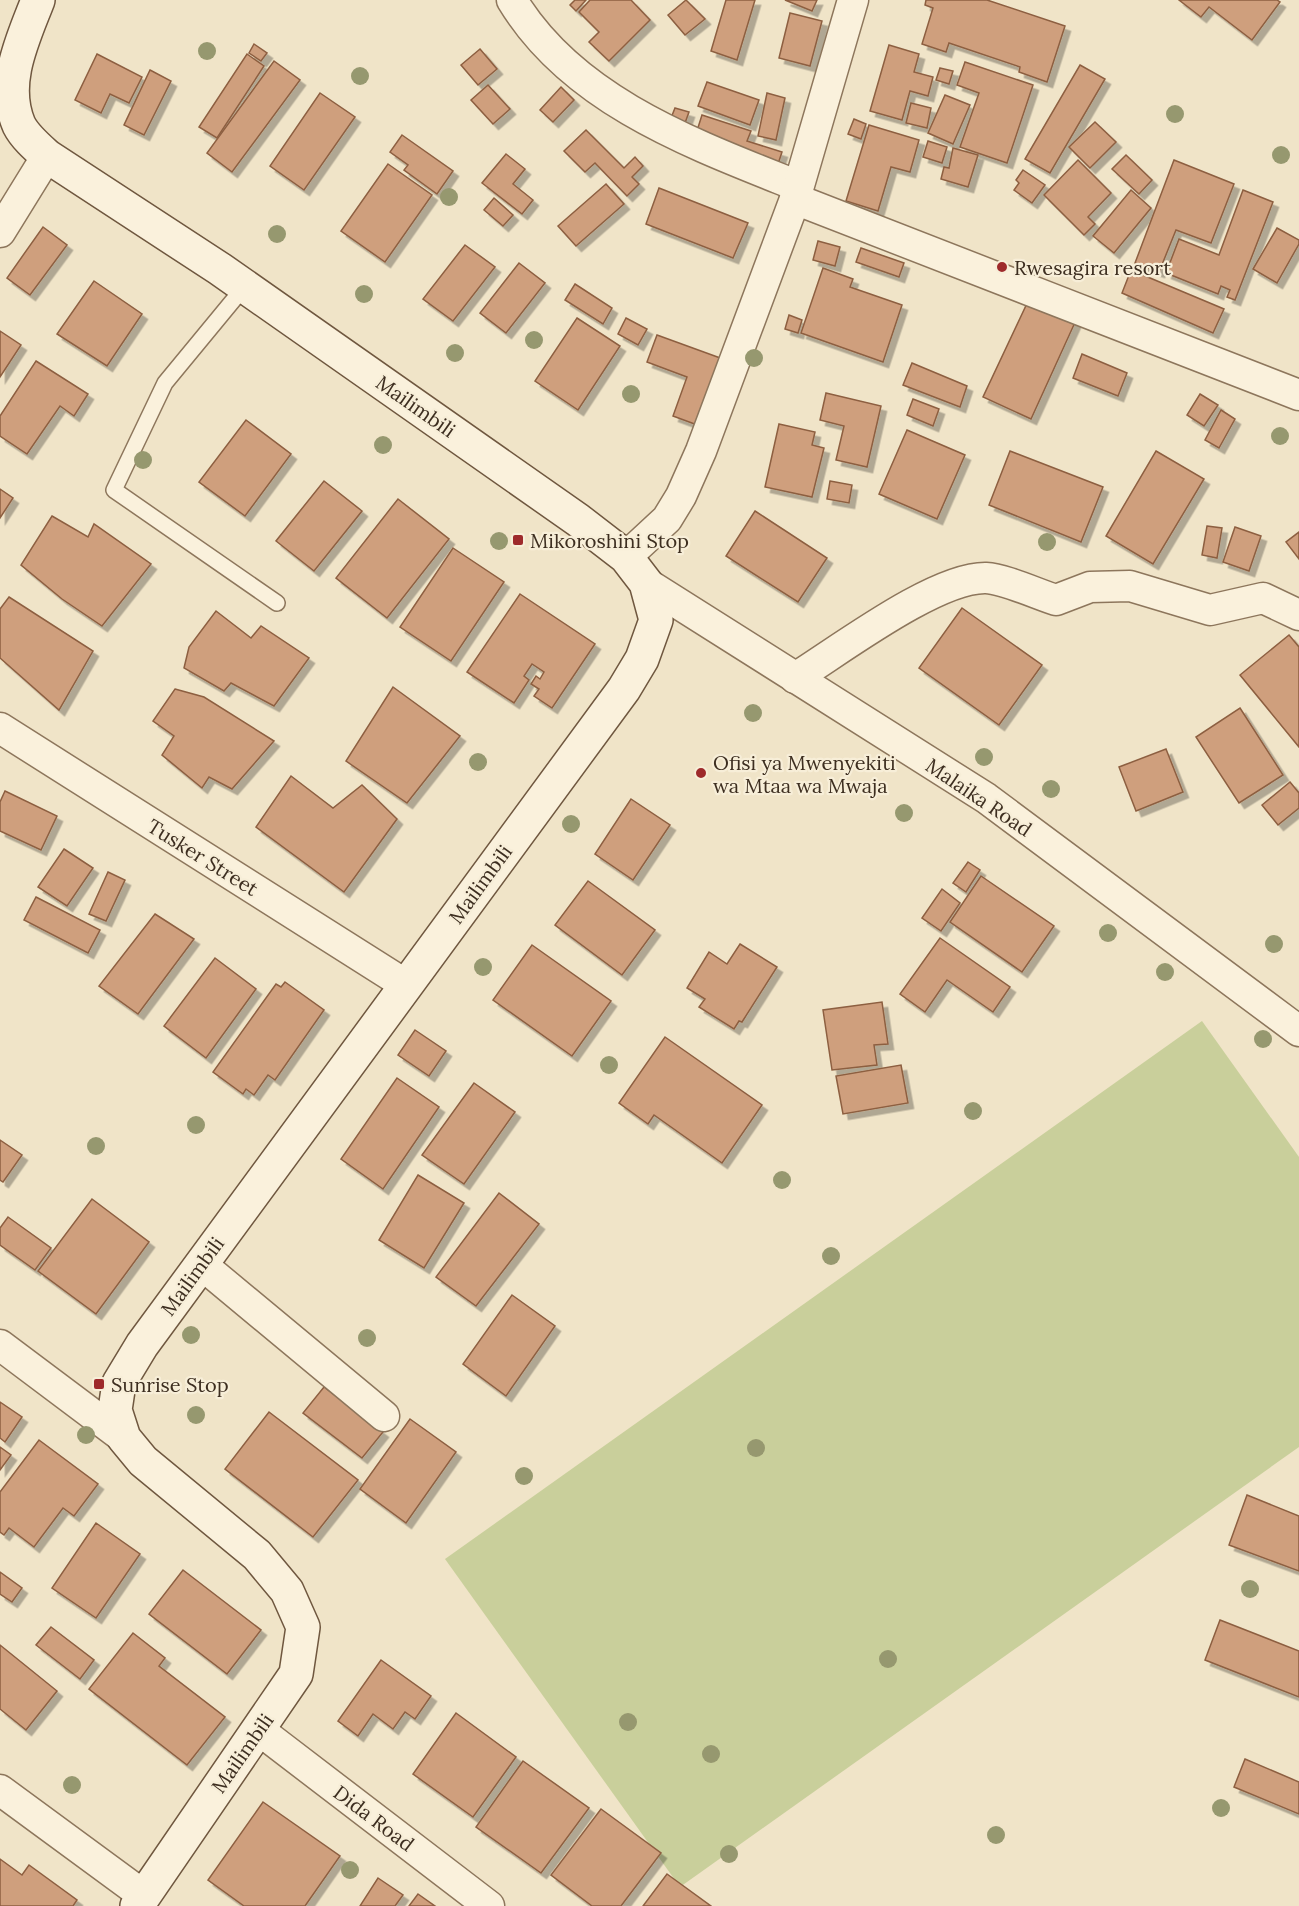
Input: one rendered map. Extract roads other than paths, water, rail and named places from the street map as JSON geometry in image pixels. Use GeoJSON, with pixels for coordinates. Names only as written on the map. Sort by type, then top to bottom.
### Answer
{"type":"FeatureCollection","features":[{"type":"Feature","properties":{"kind":"street","name":"Mailimbili"},"geometry":{"type":"LineString","coordinates":[[38,0],[17,57],[10,122],[47,156],[245,286],[578,520],[626,557],[646,583],[656,620],[642,659],[624,689],[142,1344],[119,1383],[115,1410],[124,1438],[143,1461],[257,1555],[287,1591],[303,1627],[296,1674],[140,1901]]}},
{"type":"Feature","properties":{"kind":"street"},"geometry":{"type":"LineString","coordinates":[[512,0],[526,24],[563,61],[611,100],[706,150],[797,192],[1299,394]]}},
{"type":"Feature","properties":{"kind":"street"},"geometry":{"type":"LineString","coordinates":[[626,557],[667,519],[681,496],[701,451],[797,192],[853,0]]}},
{"type":"Feature","properties":{"kind":"street"},"geometry":{"type":"LineString","coordinates":[[0,232],[47,156]]}},
{"type":"Feature","properties":{"kind":"street"},"geometry":{"type":"LineString","coordinates":[[795,678],[930,593],[965,579],[989,578],[1056,600],[1090,587],[1130,586],[1210,610],[1263,598],[1299,615]]}},
{"type":"Feature","properties":{"kind":"street","name":"Malaika Road"},"geometry":{"type":"LineString","coordinates":[[646,583],[986,798],[1299,1031]]}},
{"type":"Feature","properties":{"kind":"street","name":"Tusker Street"},"geometry":{"type":"LineString","coordinates":[[0,728],[406,985]]}},
{"type":"Feature","properties":{"kind":"street"},"geometry":{"type":"LineString","coordinates":[[201,1264],[384,1416]]}},
{"type":"Feature","properties":{"kind":"street"},"geometry":{"type":"LineString","coordinates":[[0,1346],[124,1438]]}},
{"type":"Feature","properties":{"kind":"street","name":"Dida Road"},"geometry":{"type":"LineString","coordinates":[[259,1730],[489,1906]]}},
{"type":"Feature","properties":{"kind":"street"},"geometry":{"type":"LineString","coordinates":[[0,1790],[140,1901]]}},
{"type":"Feature","properties":{"kind":"lane"},"geometry":{"type":"LineString","coordinates":[[245,286],[165,383],[114,490],[278,603]]}},
{"type":"Feature","properties":{"kind":"place","name":"Rwesagira resort"},"geometry":{"type":"Point","coordinates":[1002,267]}},
{"type":"Feature","properties":{"kind":"place","name":"Mikoroshini Stop"},"geometry":{"type":"Point","coordinates":[518,540]}},
{"type":"Feature","properties":{"kind":"place","name":"Ofisi ya Mwenyekiti wa Mtaa wa Mwaja"},"geometry":{"type":"Point","coordinates":[701,773]}},
{"type":"Feature","properties":{"kind":"place","name":"Sunrise Stop"},"geometry":{"type":"Point","coordinates":[99,1384]}}]}
